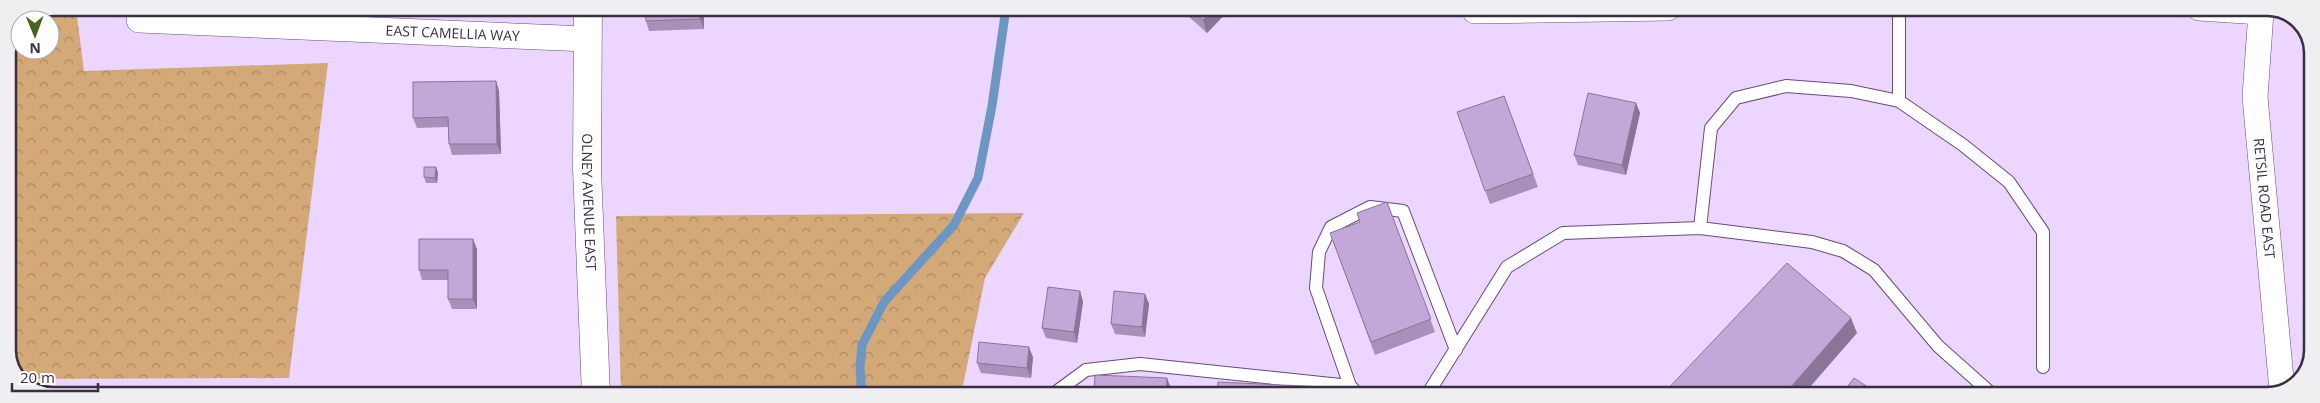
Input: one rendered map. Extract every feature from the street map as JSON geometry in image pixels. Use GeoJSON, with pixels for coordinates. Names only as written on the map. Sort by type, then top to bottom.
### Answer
{"type":"FeatureCollection","features":[{"type":"Feature","properties":{"kind":"main road","name":"OLNEY AVENUE EAST"},"geometry":{"type":"LineString","coordinates":[[588,16],[587,168],[596,386]]}},
{"type":"Feature","properties":{"kind":"street","name":"RETSIL ROAD EAST"},"geometry":{"type":"LineString","coordinates":[[2261,17],[2255,97],[2281,384]]}},
{"type":"Feature","properties":{"kind":"street","name":"EAST CAMELLIA WAY"},"geometry":{"type":"LineString","coordinates":[[139,20],[587,38]]}},
{"type":"Feature","properties":{"kind":"lane"},"geometry":{"type":"LineString","coordinates":[[1899,17],[1899,101]]}},
{"type":"Feature","properties":{"kind":"lane"},"geometry":{"type":"LineString","coordinates":[[1700,228],[1711,128],[1736,98],[1786,86],[1851,91],[1899,101],[1963,145],[2009,182],[2043,232],[2043,367]]}},
{"type":"Feature","properties":{"kind":"lane"},"geometry":{"type":"LineString","coordinates":[[1064,386],[1086,370],[1140,364],[1350,386],[1316,288],[1318,252],[1331,227],[1370,207],[1403,211],[1456,350]]}},
{"type":"Feature","properties":{"kind":"lane"},"geometry":{"type":"LineString","coordinates":[[1433,387],[1507,267],[1563,233],[1700,228],[1812,242],[1843,251],[1874,270],[1938,346],[1983,387]]}},
{"type":"Feature","properties":{"kind":"green space"},"geometry":{"type":"Polygon","coordinates":[[[60,16],[77,16],[84,71],[328,63],[289,378],[30,379],[21,368],[16,352],[16,60],[60,60],[60,16]]]}},
{"type":"Feature","properties":{"kind":"green space"},"geometry":{"type":"Polygon","coordinates":[[[1024,213],[985,278],[963,386],[621,386],[616,216],[1024,213]]]}},
{"type":"Feature","properties":{"kind":"building"},"geometry":{"type":"Polygon","coordinates":[[[646,16],[700,16],[700,19],[646,21],[646,16]]]}},
{"type":"Feature","properties":{"kind":"building"},"geometry":{"type":"Polygon","coordinates":[[[496,81],[497,144],[449,144],[448,117],[413,118],[413,82],[496,81]]]}},
{"type":"Feature","properties":{"kind":"building"},"geometry":{"type":"Polygon","coordinates":[[[1588,93],[1636,103],[1622,165],[1574,155],[1588,93]]]}},
{"type":"Feature","properties":{"kind":"building"},"geometry":{"type":"Polygon","coordinates":[[[1504,96],[1533,174],[1485,191],[1457,112],[1504,96]]]}},
{"type":"Feature","properties":{"kind":"building"},"geometry":{"type":"Polygon","coordinates":[[[424,167],[436,167],[435,178],[424,177],[424,167]]]}},
{"type":"Feature","properties":{"kind":"building"},"geometry":{"type":"Polygon","coordinates":[[[1387,202],[1431,319],[1371,342],[1330,233],[1360,222],[1357,213],[1387,202]]]}},
{"type":"Feature","properties":{"kind":"building"},"geometry":{"type":"Polygon","coordinates":[[[419,239],[473,239],[473,299],[448,299],[448,270],[419,270],[419,239]]]}},
{"type":"Feature","properties":{"kind":"building"},"geometry":{"type":"Polygon","coordinates":[[[1787,263],[1851,318],[1791,387],[1670,387],[1787,263]]]}},
{"type":"Feature","properties":{"kind":"building"},"geometry":{"type":"Polygon","coordinates":[[[1048,287],[1080,291],[1074,332],[1042,328],[1048,287]]]}},
{"type":"Feature","properties":{"kind":"building"},"geometry":{"type":"Polygon","coordinates":[[[1114,291],[1145,294],[1142,327],[1111,324],[1114,291]]]}},
{"type":"Feature","properties":{"kind":"building"},"geometry":{"type":"Polygon","coordinates":[[[979,342],[1029,347],[1027,368],[977,363],[979,342]]]}},
{"type":"Feature","properties":{"kind":"building"},"geometry":{"type":"Polygon","coordinates":[[[1095,375],[1167,378],[1166,387],[1094,386],[1095,375]]]}},
{"type":"Feature","properties":{"kind":"building"},"geometry":{"type":"Polygon","coordinates":[[[1854,378],[1867,387],[1847,387],[1854,378]]]}},
{"type":"Feature","properties":{"kind":"building"},"geometry":{"type":"Polygon","coordinates":[[[1218,382],[1316,387],[1218,387],[1218,382]]]}},
{"type":"Feature","properties":{"kind":"waterway"},"geometry":{"type":"LineString","coordinates":[[861,386],[860,368],[862,345],[884,302],[954,225],[978,178],[992,106],[1005,16]]}}]}
